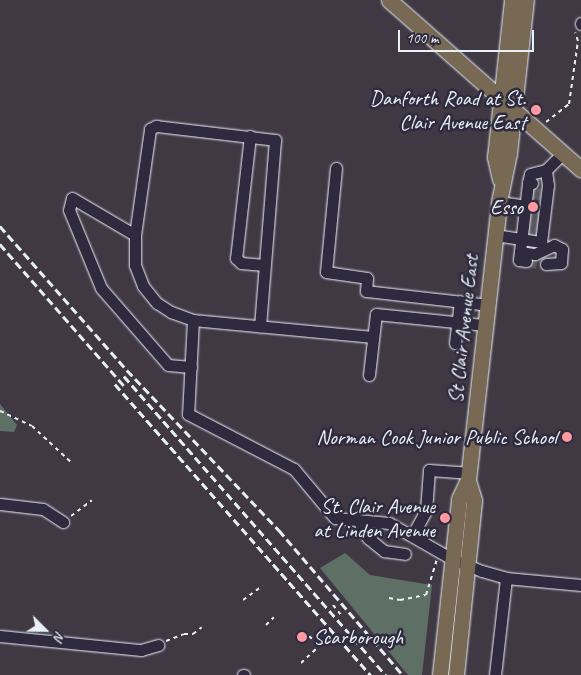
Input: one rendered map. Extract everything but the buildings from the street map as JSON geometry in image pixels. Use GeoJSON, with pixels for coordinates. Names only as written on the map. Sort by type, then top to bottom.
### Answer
{"type":"FeatureCollection","features":[{"type":"Feature","properties":{"kind":"main road"},"geometry":{"type":"LineString","coordinates":[[389,0],[514,113],[581,169]]}},
{"type":"Feature","properties":{"kind":"main road","name":"St Clair Avenue East"},"geometry":{"type":"LineString","coordinates":[[501,183],[495,157],[512,0]]}},
{"type":"Feature","properties":{"kind":"main road","name":"St Clair Avenue East"},"geometry":{"type":"LineString","coordinates":[[440,675],[445,560],[459,498],[468,477],[498,202],[514,113],[526,0]]}},
{"type":"Feature","properties":{"kind":"main road","name":"St Clair Avenue East"},"geometry":{"type":"LineString","coordinates":[[456,675],[474,500],[468,477]]}},
{"type":"Feature","properties":{"kind":"street"},"geometry":{"type":"LineString","coordinates":[[260,326],[276,144],[272,138],[156,126],[150,129],[136,235],[135,265],[143,286],[157,303],[171,312],[194,320],[373,337]]}},
{"type":"Feature","properties":{"kind":"street"},"geometry":{"type":"LineString","coordinates":[[250,136],[236,258],[241,263],[264,265]]}},
{"type":"Feature","properties":{"kind":"street"},"geometry":{"type":"LineString","coordinates":[[546,264],[561,262],[562,249],[554,245],[535,254],[523,257],[533,221],[537,189],[546,170],[562,154]]}},
{"type":"Feature","properties":{"kind":"street"},"geometry":{"type":"LineString","coordinates":[[336,168],[326,272],[367,278],[366,290],[488,305]]}},
{"type":"Feature","properties":{"kind":"street"},"geometry":{"type":"LineString","coordinates":[[533,221],[537,189],[530,174],[546,170]]}},
{"type":"Feature","properties":{"kind":"street"},"geometry":{"type":"LineString","coordinates":[[136,235],[80,200],[72,198],[69,203],[101,288],[168,365],[191,367]]}},
{"type":"Feature","properties":{"kind":"street"},"geometry":{"type":"LineString","coordinates":[[498,202],[533,221]]}},
{"type":"Feature","properties":{"kind":"street"},"geometry":{"type":"LineString","coordinates":[[495,236],[533,221]]}},
{"type":"Feature","properties":{"kind":"street"},"geometry":{"type":"LineString","coordinates":[[455,343],[460,302]]}},
{"type":"Feature","properties":{"kind":"street"},"geometry":{"type":"LineString","coordinates":[[369,375],[376,314],[485,325]]}},
{"type":"Feature","properties":{"kind":"street"},"geometry":{"type":"LineString","coordinates":[[194,320],[188,414],[294,469],[335,518],[389,522],[413,534],[445,560],[506,578],[581,585]]}},
{"type":"Feature","properties":{"kind":"street"},"geometry":{"type":"LineString","coordinates":[[413,534],[426,511],[429,470],[468,477]]}},
{"type":"Feature","properties":{"kind":"street"},"geometry":{"type":"LineString","coordinates":[[0,504],[43,509],[62,522]]}},
{"type":"Feature","properties":{"kind":"street"},"geometry":{"type":"LineString","coordinates":[[358,520],[368,538],[384,551],[405,554]]}},
{"type":"Feature","properties":{"kind":"street"},"geometry":{"type":"LineString","coordinates":[[495,675],[506,578]]}},
{"type":"Feature","properties":{"kind":"street"},"geometry":{"type":"LineString","coordinates":[[0,636],[140,650],[158,645]]}},
{"type":"Feature","properties":{"kind":"path"},"geometry":{"type":"LineString","coordinates":[[536,132],[569,104],[579,26]]}},
{"type":"Feature","properties":{"kind":"path"},"geometry":{"type":"LineString","coordinates":[[0,411],[32,426],[72,463]]}},
{"type":"Feature","properties":{"kind":"path"},"geometry":{"type":"LineString","coordinates":[[62,522],[92,500]]}},
{"type":"Feature","properties":{"kind":"path"},"geometry":{"type":"LineString","coordinates":[[388,598],[400,600],[426,595],[445,560]]}},
{"type":"Feature","properties":{"kind":"path"},"geometry":{"type":"LineString","coordinates":[[243,600],[262,586]]}},
{"type":"Feature","properties":{"kind":"path"},"geometry":{"type":"LineString","coordinates":[[333,605],[342,616]]}},
{"type":"Feature","properties":{"kind":"path"},"geometry":{"type":"LineString","coordinates":[[266,625],[274,617]]}},
{"type":"Feature","properties":{"kind":"path"},"geometry":{"type":"LineString","coordinates":[[158,645],[179,635],[193,634],[202,627]]}},
{"type":"Feature","properties":{"kind":"path"},"geometry":{"type":"LineString","coordinates":[[309,636],[312,639]]}},
{"type":"Feature","properties":{"kind":"path"},"geometry":{"type":"LineString","coordinates":[[301,663],[318,647],[315,643]]}},
{"type":"Feature","properties":{"kind":"green space"},"geometry":{"type":"Polygon","coordinates":[[[0,404],[17,425],[14,432],[0,431],[0,404]]]}},
{"type":"Feature","properties":{"kind":"green space"},"geometry":{"type":"Polygon","coordinates":[[[345,553],[370,575],[432,585],[422,675],[408,675],[320,568],[345,553]]]}},
{"type":"Feature","properties":{"kind":"tunnel"},"geometry":{"type":"LineString","coordinates":[[531,193],[541,194]]}},
{"type":"Feature","properties":{"kind":"tunnel"},"geometry":{"type":"LineString","coordinates":[[528,215],[539,216]]}},
{"type":"Feature","properties":{"kind":"tunnel"},"geometry":{"type":"LineString","coordinates":[[527,224],[538,225]]}},
{"type":"Feature","properties":{"kind":"tunnel"},"geometry":{"type":"LineString","coordinates":[[526,234],[537,235]]}},
{"type":"Feature","properties":{"kind":"tunnel"},"geometry":{"type":"LineString","coordinates":[[526,261],[546,264]]}},
{"type":"Feature","properties":{"kind":"railway"},"geometry":{"type":"LineString","coordinates":[[0,226],[127,370],[279,530],[403,675]]}},
{"type":"Feature","properties":{"kind":"railway"},"geometry":{"type":"LineString","coordinates":[[0,244],[125,387]]}},
{"type":"Feature","properties":{"kind":"railway"},"geometry":{"type":"LineString","coordinates":[[124,376],[386,675]]}},
{"type":"Feature","properties":{"kind":"railway"},"geometry":{"type":"LineString","coordinates":[[115,384],[371,675]]}},
{"type":"Feature","properties":{"kind":"place","name":"Danforth Road at St. Clair Avenue East"},"geometry":{"type":"Point","coordinates":[536,110]}},
{"type":"Feature","properties":{"kind":"place","name":"Esso"},"geometry":{"type":"Point","coordinates":[533,207]}},
{"type":"Feature","properties":{"kind":"place","name":"Norman Cook Junior Public School"},"geometry":{"type":"Point","coordinates":[567,437]}},
{"type":"Feature","properties":{"kind":"place","name":"St. Clair Avenue at Linden Avenue"},"geometry":{"type":"Point","coordinates":[445,518]}},
{"type":"Feature","properties":{"kind":"place","name":"Scarborough"},"geometry":{"type":"Point","coordinates":[302,637]}}]}
